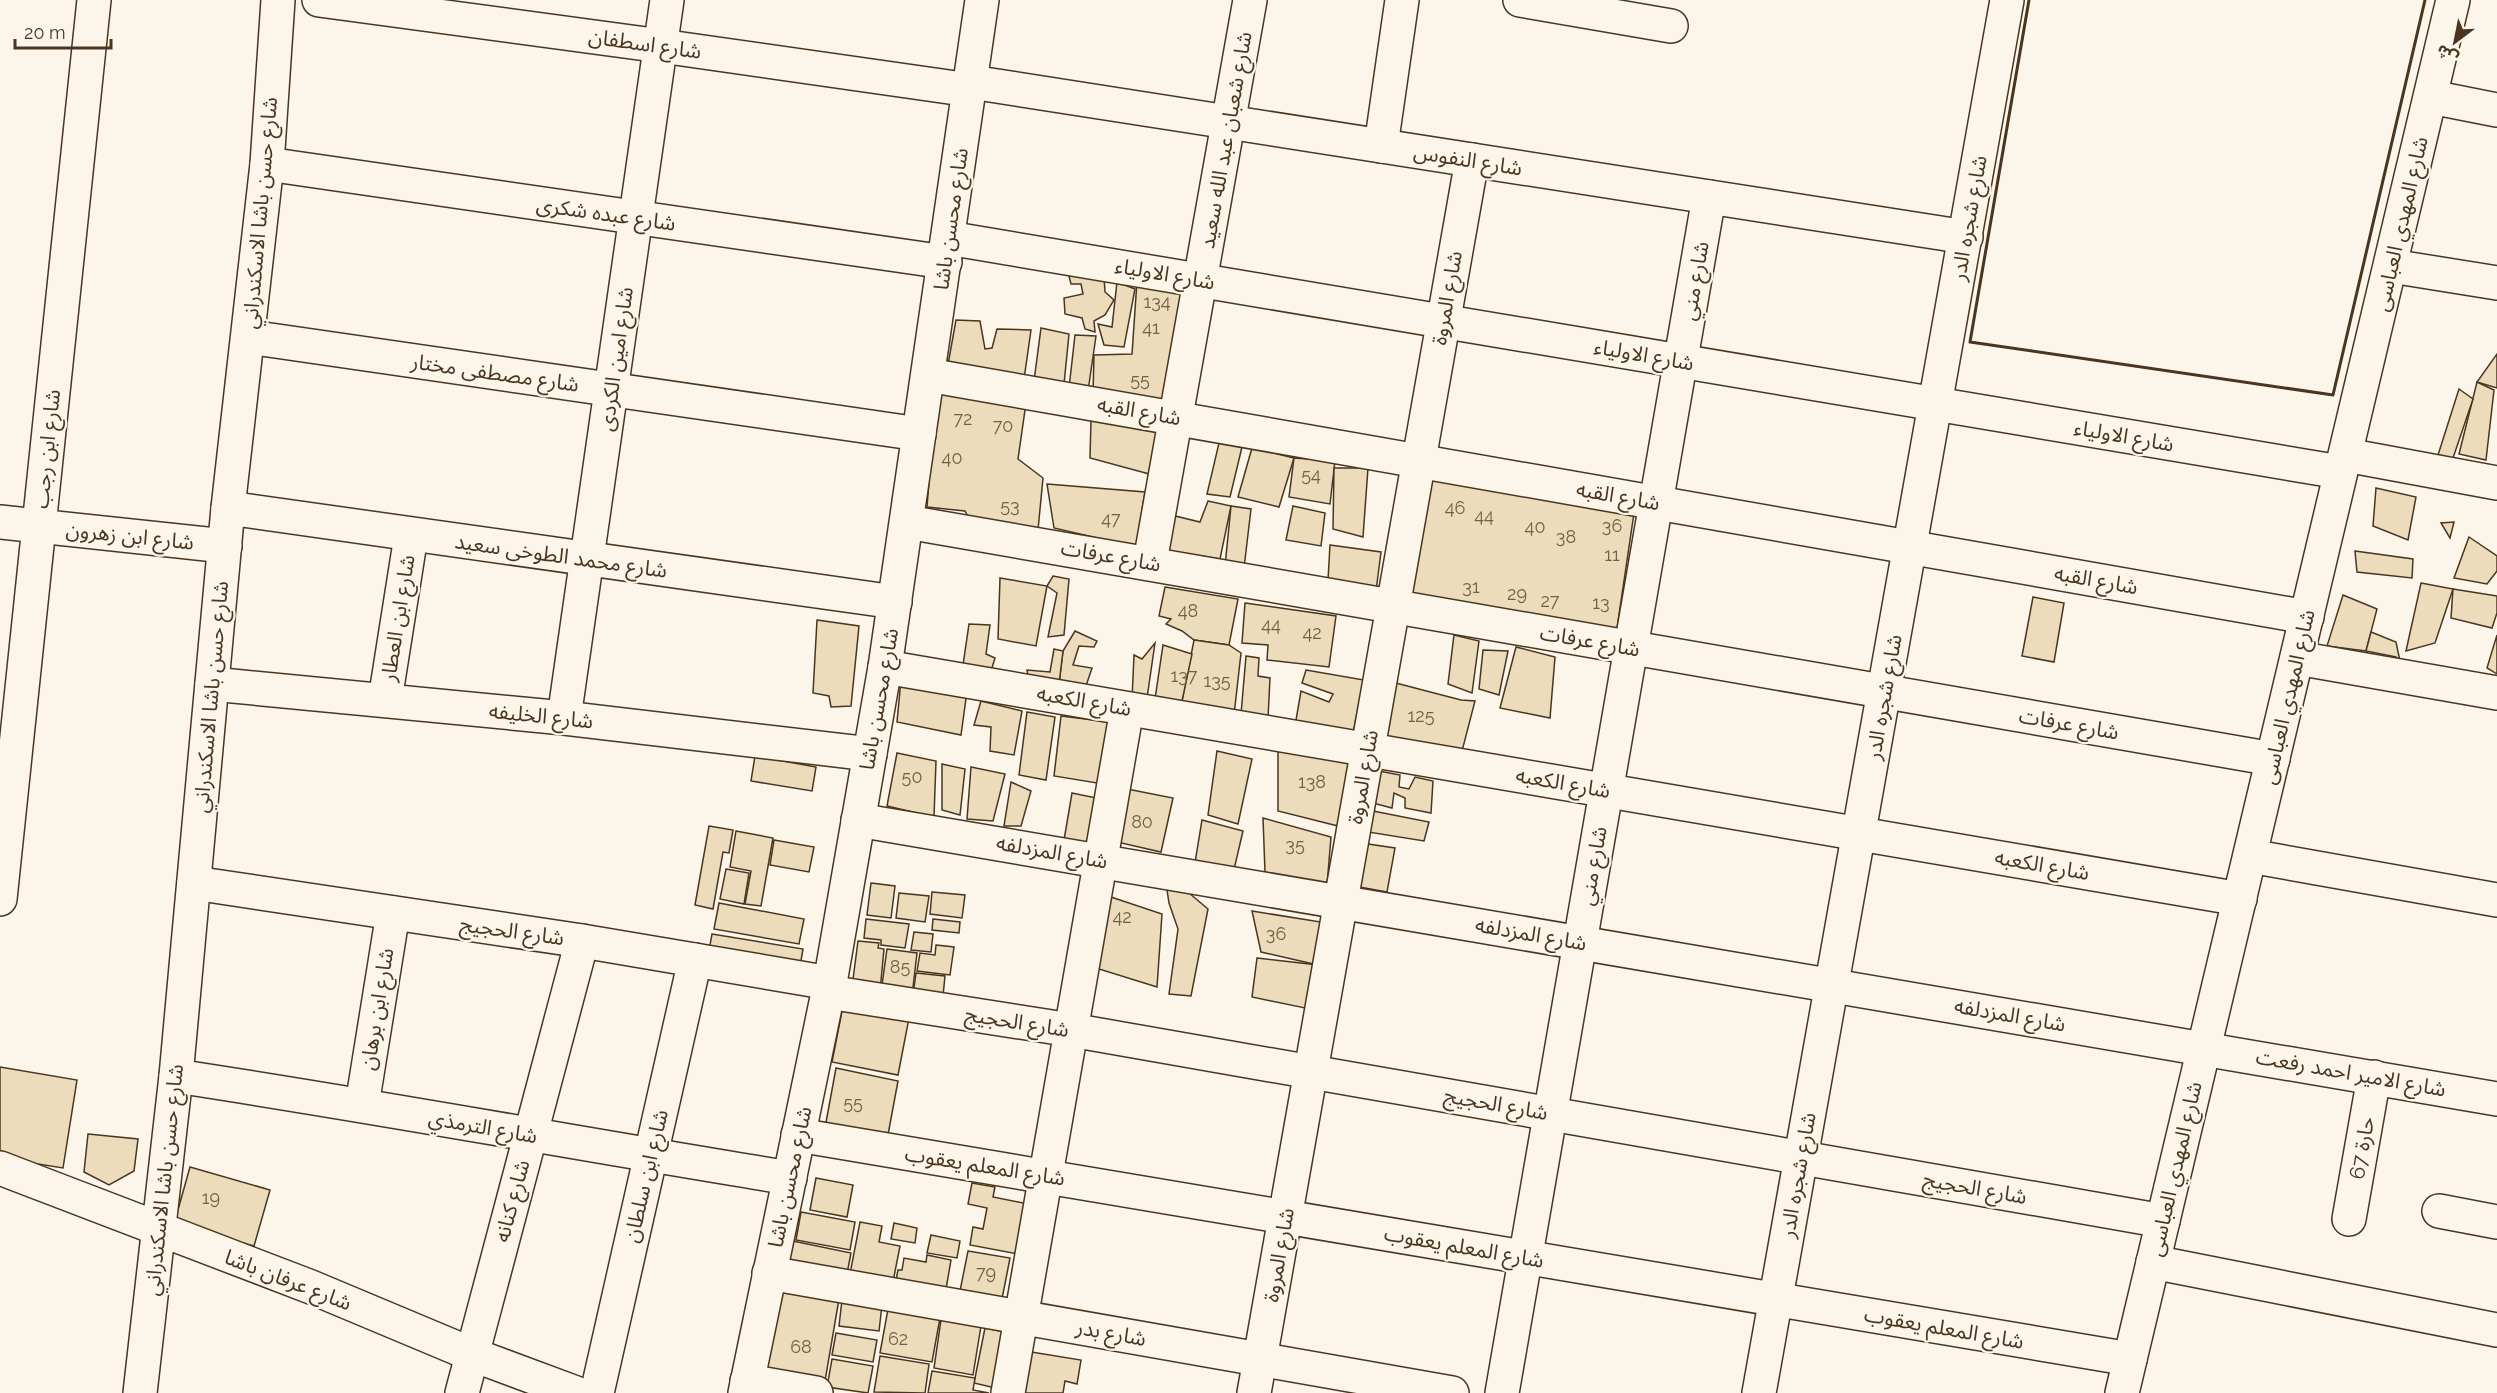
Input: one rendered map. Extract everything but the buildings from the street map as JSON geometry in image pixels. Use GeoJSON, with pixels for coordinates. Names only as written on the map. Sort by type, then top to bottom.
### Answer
{"type":"FeatureCollection","features":[{"type":"Feature","properties":{"kind":"street","name":"شارع ابن رجب"},"geometry":{"type":"LineString","coordinates":[[0,899],[94,0]]}},
{"type":"Feature","properties":{"kind":"street","name":"شارع حسن باشا الاسكندراني"},"geometry":{"type":"LineString","coordinates":[[140,1393],[176,1076],[228,508],[267,164],[278,0]]}},
{"type":"Feature","properties":{"kind":"street","name":"شارع اسطفان"},"geometry":{"type":"LineString","coordinates":[[320,0],[970,86]]}},
{"type":"Feature","properties":{"kind":"street","name":"شارع امين الكردى"},"geometry":{"type":"LineString","coordinates":[[564,718],[667,0]]}},
{"type":"Feature","properties":{"kind":"street","name":"شارع محسن باشا"},"geometry":{"type":"LineString","coordinates":[[746,1387],[829,988],[885,667],[982,0]]}},
{"type":"Feature","properties":{"kind":"street","name":"شارع شعبان عبد الله سعيد"},"geometry":{"type":"LineString","coordinates":[[1150,562],[1250,0]]}},
{"type":"Feature","properties":{"kind":"street"},"geometry":{"type":"LineString","coordinates":[[1381,146],[1402,0]]}},
{"type":"Feature","properties":{"kind":"street"},"geometry":{"type":"LineString","coordinates":[[1520,0],[1671,26]]}},
{"type":"Feature","properties":{"kind":"street","name":"شارع شجره الدر"},"geometry":{"type":"LineString","coordinates":[[1759,1393],[2007,0]]}},
{"type":"Feature","properties":{"kind":"street","name":"شارع المهدي العباسى"},"geometry":{"type":"LineString","coordinates":[[2122,1393],[2453,0]]}},
{"type":"Feature","properties":{"kind":"street","name":"شارع النفوس"},"geometry":{"type":"LineString","coordinates":[[970,86],[1229,122],[1966,237]]}},
{"type":"Feature","properties":{"kind":"street"},"geometry":{"type":"LineString","coordinates":[[2431,97],[2497,110]]}},
{"type":"Feature","properties":{"kind":"street","name":"شارع المروة"},"geometry":{"type":"LineString","coordinates":[[1254,1393],[1472,160]]}},
{"type":"Feature","properties":{"kind":"street","name":"شارع عبده شكرى"},"geometry":{"type":"LineString","coordinates":[[267,164],[636,218],[947,250]]}},
{"type":"Feature","properties":{"kind":"street","name":"شارع مني"},"geometry":{"type":"LineString","coordinates":[[1502,1393],[1709,197]]}},
{"type":"Feature","properties":{"kind":"street","name":"شارع الاولياء"},"geometry":{"type":"LineString","coordinates":[[947,250],[1201,280],[1936,404],[2343,464],[2497,483]]}},
{"type":"Feature","properties":{"kind":"street"},"geometry":{"type":"LineString","coordinates":[[2391,266],[2497,283]]}},
{"type":"Feature","properties":{"kind":"street","name":"شارع مصطفى مختار"},"geometry":{"type":"LineString","coordinates":[[249,337],[920,434]]}},
{"type":"Feature","properties":{"kind":"street","name":"شارع القبه"},"geometry":{"type":"LineString","coordinates":[[928,375],[2307,617]]}},
{"type":"Feature","properties":{"kind":"street","name":"شارع محمد الطوخى سعيد"},"geometry":{"type":"LineString","coordinates":[[228,508],[411,536],[895,603]]}},
{"type":"Feature","properties":{"kind":"street","name":"شارع ابن زهرون"},"geometry":{"type":"LineString","coordinates":[[0,522],[225,546]]}},
{"type":"Feature","properties":{"kind":"street","name":"شارع عرفات"},"geometry":{"type":"LineString","coordinates":[[907,522],[1150,562],[2273,759]]}},
{"type":"Feature","properties":{"kind":"street","name":"شارع ابن العطار"},"geometry":{"type":"LineString","coordinates":[[385,700],[411,536]]}},
{"type":"Feature","properties":{"kind":"street"},"geometry":{"type":"LineString","coordinates":[[2297,658],[2497,693]]}},
{"type":"Feature","properties":{"kind":"street","name":"شارع الكعبه"},"geometry":{"type":"LineString","coordinates":[[885,667],[2240,899]]}},
{"type":"Feature","properties":{"kind":"street","name":"شارع الخليفه"},"geometry":{"type":"LineString","coordinates":[[212,684],[564,718],[870,754]]}},
{"type":"Feature","properties":{"kind":"street"},"geometry":{"type":"LineString","coordinates":[[1008,1393],[1127,709]]}},
{"type":"Feature","properties":{"kind":"street","name":"شارع المزدلفه"},"geometry":{"type":"LineString","coordinates":[[858,820],[2204,1048]]}},
{"type":"Feature","properties":{"kind":"street"},"geometry":{"type":"LineString","coordinates":[[2250,856],[2497,900]]}},
{"type":"Feature","properties":{"kind":"street","name":"شارع الحجيج"},"geometry":{"type":"LineString","coordinates":[[194,883],[695,960],[829,988],[2163,1221]]}},
{"type":"Feature","properties":{"kind":"street","name":"شارع ابن برهان"},"geometry":{"type":"LineString","coordinates":[[362,1105],[393,913]]}},
{"type":"Feature","properties":{"kind":"street","name":"شارع كنانه"},"geometry":{"type":"LineString","coordinates":[[462,1393],[582,941]]}},
{"type":"Feature","properties":{"kind":"street","name":"شارع ابن سلطان"},"geometry":{"type":"LineString","coordinates":[[597,1393],[695,960]]}},
{"type":"Feature","properties":{"kind":"street","name":"شارع الامير احمد رفعت"},"geometry":{"type":"LineString","coordinates":[[2204,1048],[2497,1099]]}},
{"type":"Feature","properties":{"kind":"street","name":"شارع الترمذي"},"geometry":{"type":"LineString","coordinates":[[176,1076],[362,1105],[530,1136],[790,1178]]}},
{"type":"Feature","properties":{"kind":"street","name":"حارة 67"},"geometry":{"type":"LineString","coordinates":[[2349,1219],[2374,1077]]}},
{"type":"Feature","properties":{"kind":"street","name":"شارع المعلم يعقوب"},"geometry":{"type":"LineString","coordinates":[[798,1135],[2130,1359]]}},
{"type":"Feature","properties":{"kind":"street","name":"شارع عرفان باشا"},"geometry":{"type":"LineString","coordinates":[[0,1168],[311,1287],[471,1354],[576,1393]]}},
{"type":"Feature","properties":{"kind":"street"},"geometry":{"type":"LineString","coordinates":[[2439,1211],[2497,1222]]}},
{"type":"Feature","properties":{"kind":"street"},"geometry":{"type":"LineString","coordinates":[[2153,1262],[2497,1330]]}},
{"type":"Feature","properties":{"kind":"street","name":"شارع بدر"},"geometry":{"type":"LineString","coordinates":[[769,1273],[1452,1393]]}},
{"type":"Feature","properties":{"kind":"street"},"geometry":{"type":"LineString","coordinates":[[746,1387],[816,1393]]}},
{"type":"Feature","properties":{"kind":"wall"},"geometry":{"type":"LineString","coordinates":[[2029,0],[1970,342],[2333,395],[2425,0]]}}]}
